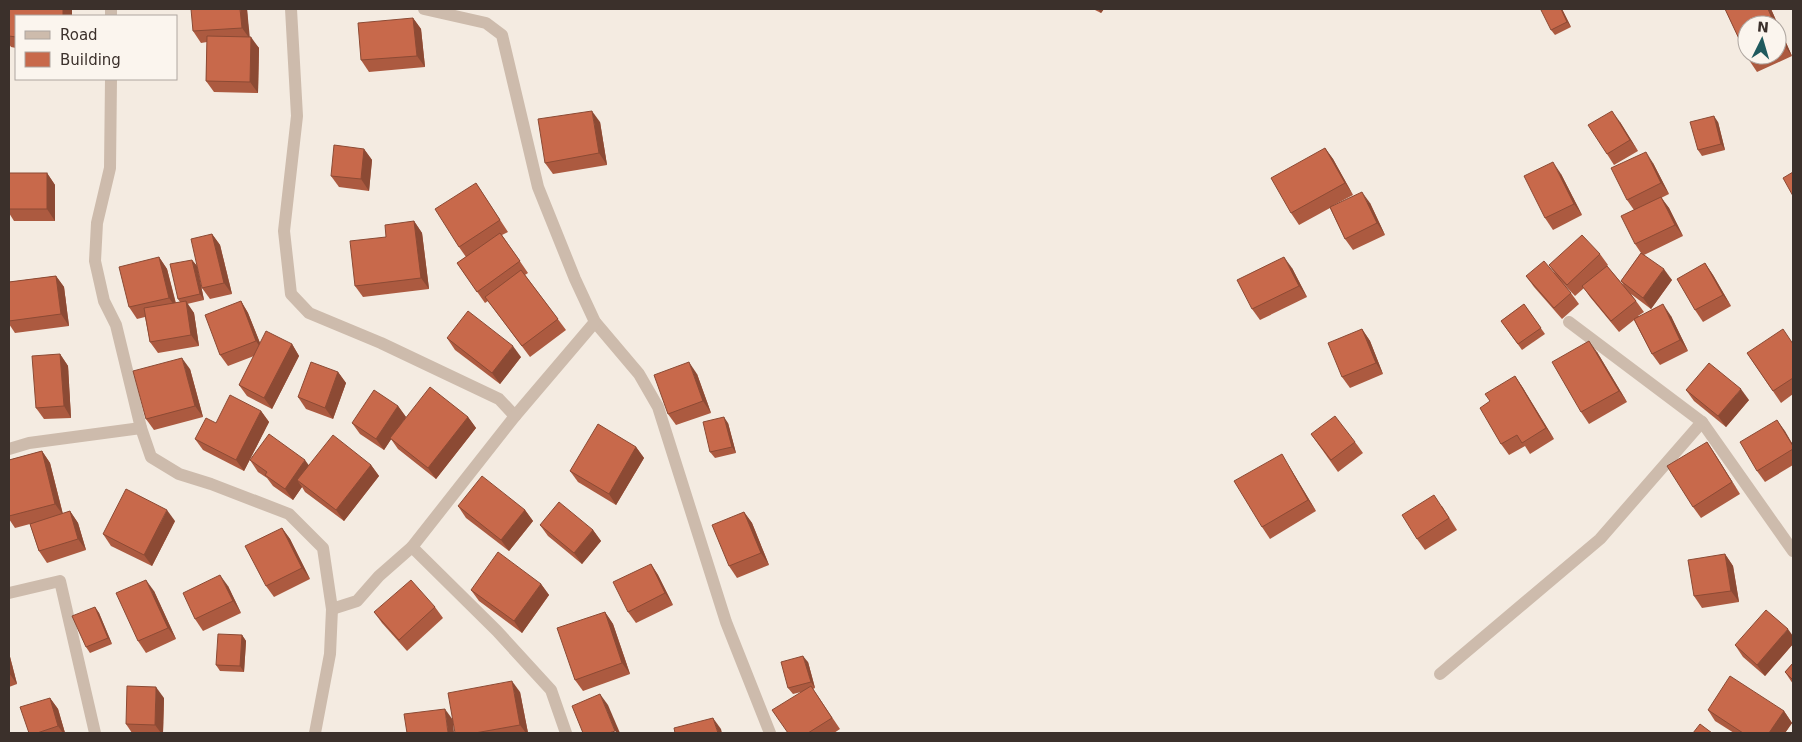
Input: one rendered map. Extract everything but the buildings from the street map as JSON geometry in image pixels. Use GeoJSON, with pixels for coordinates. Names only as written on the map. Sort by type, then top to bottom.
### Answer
{"type":"FeatureCollection","features":[{"type":"Feature","properties":{"kind":"street"},"geometry":{"type":"LineString","coordinates":[[290,9],[297,116],[284,231],[291,294],[309,314],[382,343],[499,399],[515,416]]}},
{"type":"Feature","properties":{"kind":"street"},"geometry":{"type":"LineString","coordinates":[[424,9],[486,23],[502,35],[538,187],[575,279],[595,322],[639,374],[658,407],[726,622],[770,733]]}},
{"type":"Feature","properties":{"kind":"street"},"geometry":{"type":"LineString","coordinates":[[110,80],[110,168],[97,223],[95,261],[104,301],[116,325],[141,428],[151,457],[179,474],[211,484],[289,514],[323,548],[332,609],[330,654],[315,733]]}},
{"type":"Feature","properties":{"kind":"street"},"geometry":{"type":"LineString","coordinates":[[332,609],[357,602],[379,576],[412,547],[515,416],[595,322]]}},
{"type":"Feature","properties":{"kind":"street"},"geometry":{"type":"LineString","coordinates":[[1569,322],[1702,422],[1793,551]]}},
{"type":"Feature","properties":{"kind":"street"},"geometry":{"type":"LineString","coordinates":[[1440,674],[1600,539],[1702,422]]}},
{"type":"Feature","properties":{"kind":"street"},"geometry":{"type":"LineString","coordinates":[[9,449],[29,443],[141,428]]}},
{"type":"Feature","properties":{"kind":"street"},"geometry":{"type":"LineString","coordinates":[[412,547],[497,631],[551,690],[566,733]]}},
{"type":"Feature","properties":{"kind":"street"},"geometry":{"type":"LineString","coordinates":[[9,593],[60,581],[96,733]]}}]}
